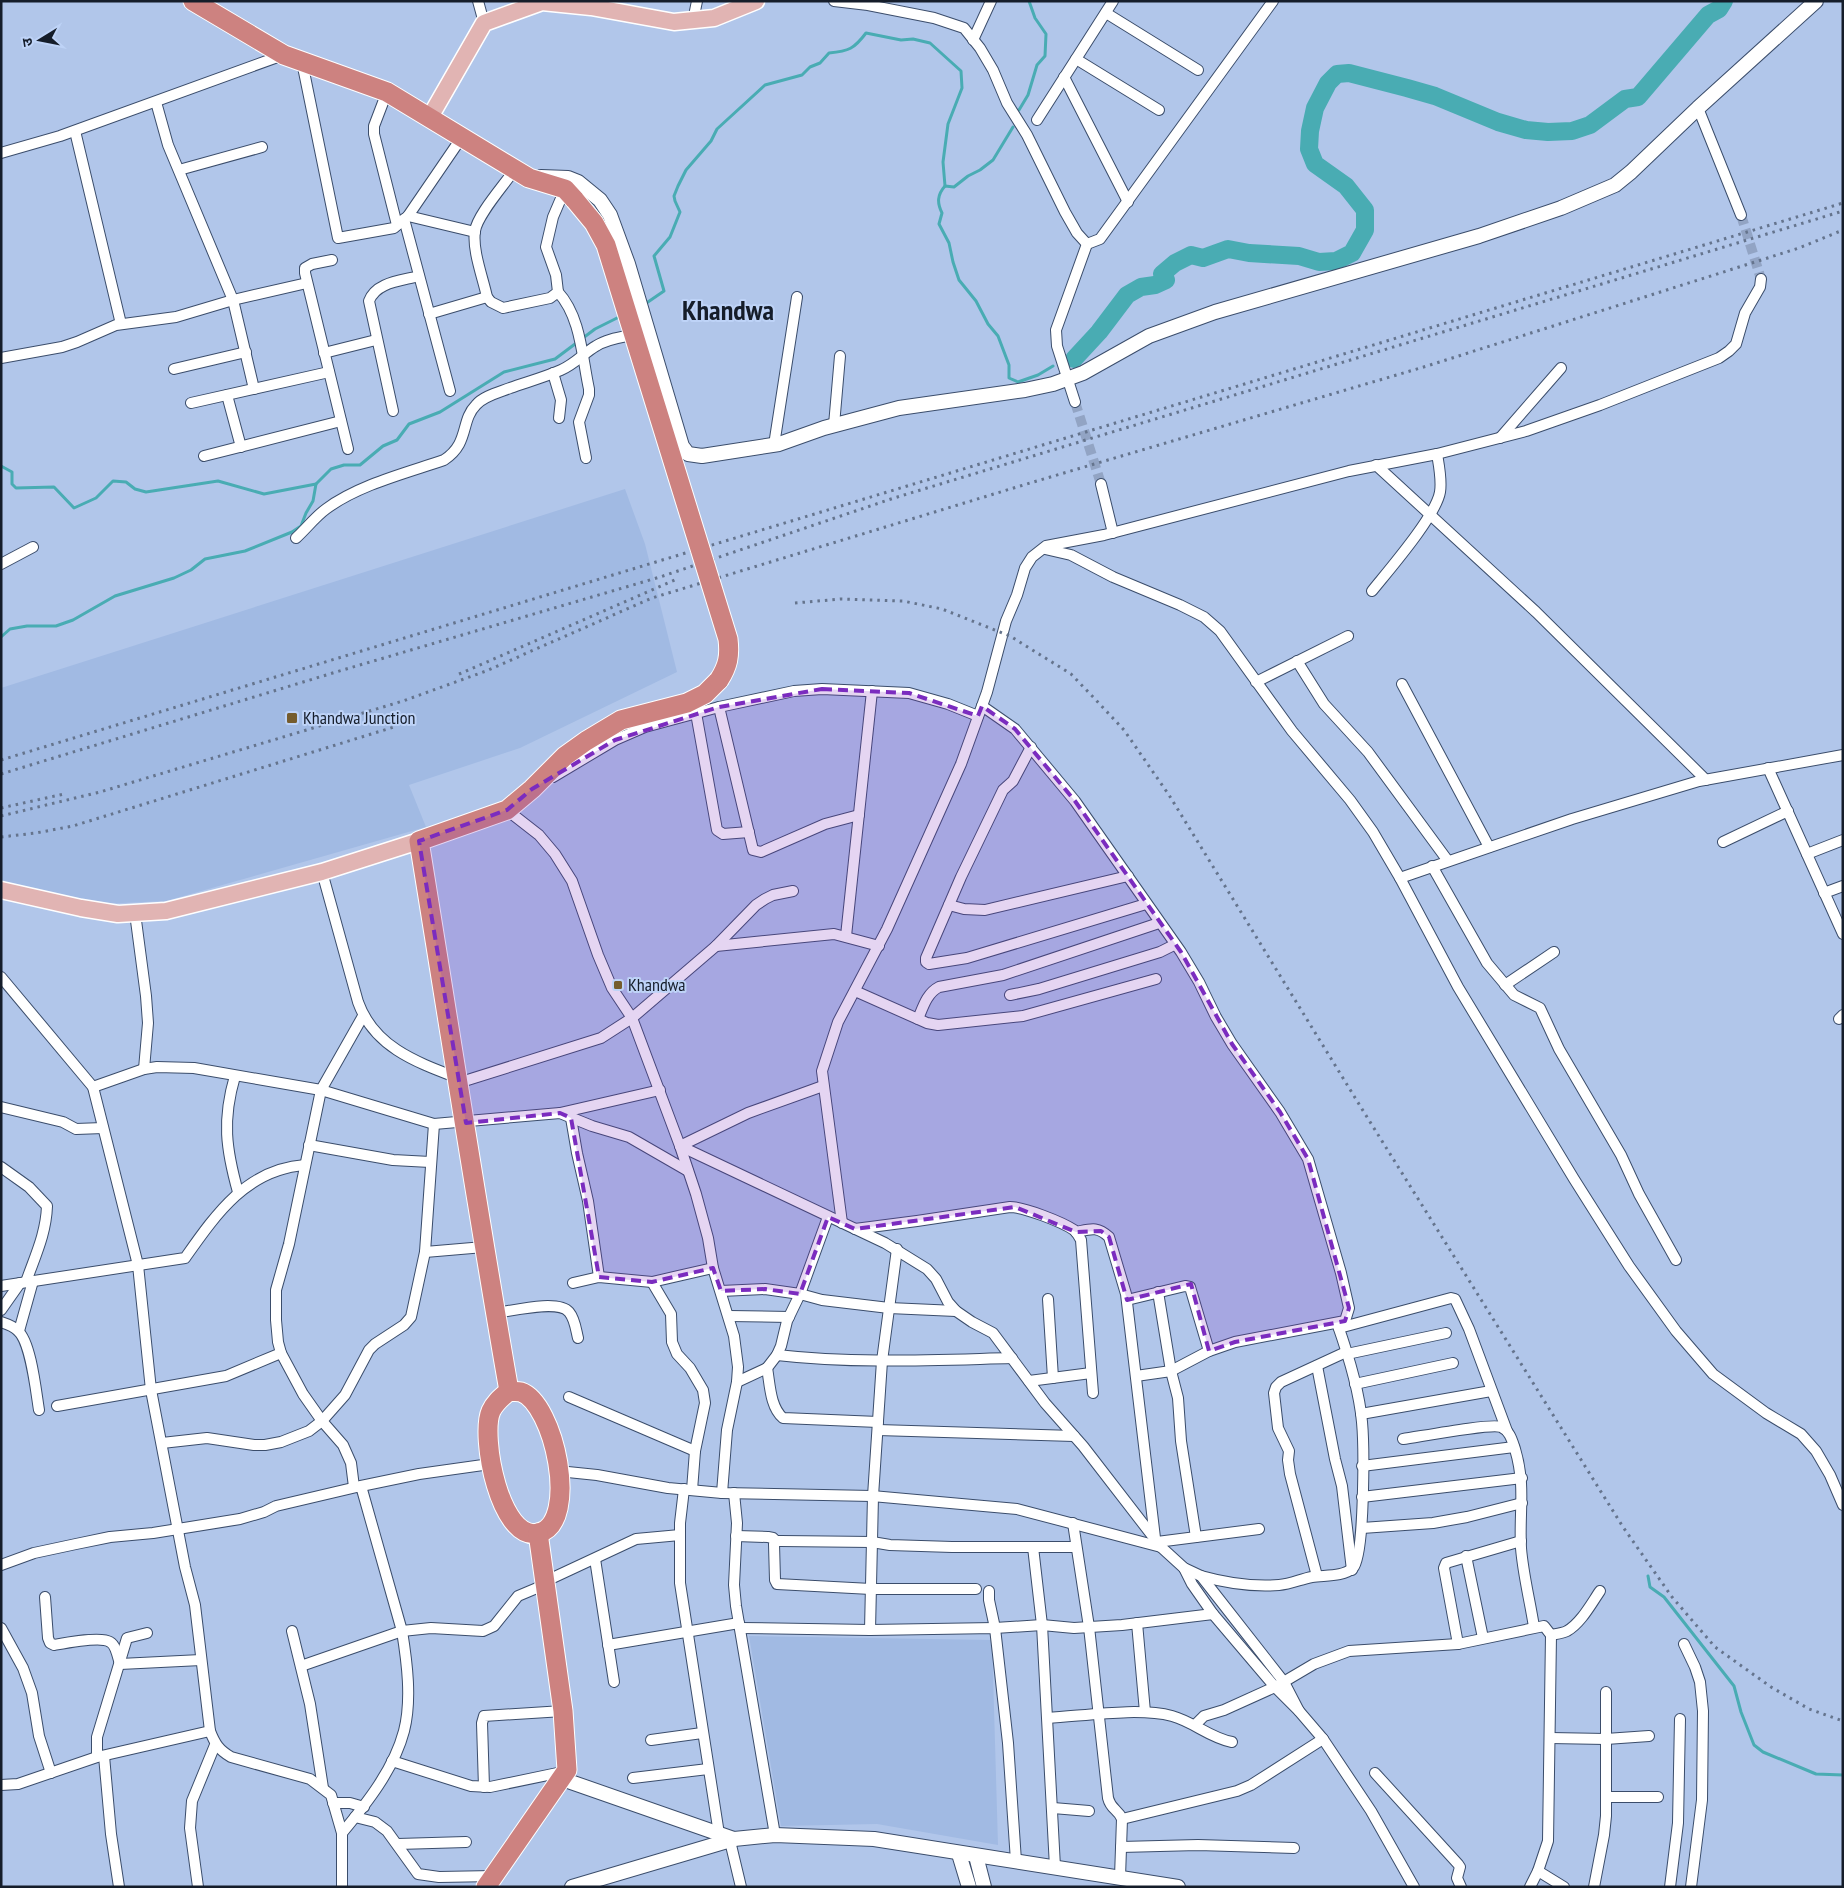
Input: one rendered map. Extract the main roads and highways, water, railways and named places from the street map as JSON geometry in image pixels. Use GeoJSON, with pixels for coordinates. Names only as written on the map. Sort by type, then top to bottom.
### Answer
{"type":"FeatureCollection","features":[{"type":"Feature","properties":{"kind":"highway"},"geometry":{"type":"LineString","coordinates":[[193,1],[284,54],[387,92],[522,174],[570,195],[594,223],[606,245],[728,639],[729,659],[726,670],[705,694],[687,703],[621,720],[565,756],[532,789],[507,810],[419,841],[509,1391]]}},
{"type":"Feature","properties":{"kind":"highway"},"geometry":{"type":"LineString","coordinates":[[509,1391],[521,1392],[531,1399],[540,1410],[555,1450],[560,1496],[557,1514],[553,1523],[538,1533],[530,1533],[523,1530],[512,1519],[502,1503],[490,1464],[490,1412],[499,1399],[509,1391]]}},
{"type":"Feature","properties":{"kind":"highway"},"geometry":{"type":"LineString","coordinates":[[490,1881],[565,1775],[562,1711],[546,1581],[538,1533]]}},
{"type":"Feature","properties":{"kind":"main road"},"geometry":{"type":"LineString","coordinates":[[430,117],[484,23],[542,1],[592,4],[674,22],[714,18],[756,1]]}},
{"type":"Feature","properties":{"kind":"main road"},"geometry":{"type":"LineString","coordinates":[[1,890],[80,908],[118,914],[166,911],[322,872],[419,841]]}},
{"type":"Feature","properties":{"kind":"waterway"},"geometry":{"type":"LineString","coordinates":[[1019,110],[1028,95],[1037,65],[1045,56],[1046,34],[1035,18],[1029,1]]}},
{"type":"Feature","properties":{"kind":"waterway"},"geometry":{"type":"LineString","coordinates":[[1074,359],[1099,332],[1127,295],[1141,287],[1155,285],[1166,280],[1162,274],[1175,263],[1191,255],[1203,258],[1228,249],[1249,253],[1299,256],[1319,262],[1336,261],[1352,253],[1365,230],[1365,210],[1346,186],[1315,164],[1309,149],[1310,131],[1315,108],[1328,83],[1337,74],[1349,73],[1435,96],[1498,122],[1526,130],[1548,132],[1572,131],[1590,125],[1625,99],[1638,97],[1708,15],[1719,9],[1724,1]]}},
{"type":"Feature","properties":{"kind":"waterway"},"geometry":{"type":"LineString","coordinates":[[645,304],[664,291],[654,256],[670,237],[680,212],[674,196],[678,186],[686,170],[711,141],[717,129],[765,85],[802,75],[810,67],[820,63],[829,53],[851,48],[866,33],[901,40],[913,39],[930,43],[961,71],[962,88],[948,124],[943,162],[945,186]]}},
{"type":"Feature","properties":{"kind":"waterway"},"geometry":{"type":"LineString","coordinates":[[1013,127],[993,160],[954,187],[945,186],[942,189],[939,199],[942,213],[939,224],[949,243],[959,280],[976,301],[988,324],[998,336],[1009,365],[1009,378],[1018,382],[1038,375],[1053,366]]}},
{"type":"Feature","properties":{"kind":"waterway"},"geometry":{"type":"LineString","coordinates":[[1,466],[12,472],[12,484],[16,488],[54,487],[74,508],[96,498],[113,481],[126,482],[135,489],[146,492],[218,481],[264,494],[316,484],[331,469],[344,465],[360,465],[383,446],[397,440],[409,424],[440,412],[504,372],[555,359],[595,329],[621,316]]}},
{"type":"Feature","properties":{"kind":"waterway"},"geometry":{"type":"LineString","coordinates":[[1,637],[10,629],[27,626],[56,626],[73,620],[115,596],[174,578],[191,570],[205,559],[245,551],[292,532],[301,526],[313,501],[316,484]]}},
{"type":"Feature","properties":{"kind":"waterway"},"geometry":{"type":"LineString","coordinates":[[1648,1576],[1650,1587],[1664,1597],[1734,1686],[1741,1712],[1754,1745],[1763,1752],[1816,1774],[1843,1775]]}},
{"type":"Feature","properties":{"kind":"tunnel"},"geometry":{"type":"LineString","coordinates":[[1741,215],[1761,279]]}},
{"type":"Feature","properties":{"kind":"tunnel"},"geometry":{"type":"LineString","coordinates":[[1075,402],[1101,484]]}},
{"type":"Feature","properties":{"kind":"railway"},"geometry":{"type":"LineString","coordinates":[[1,760],[1843,203]]}},
{"type":"Feature","properties":{"kind":"railway"},"geometry":{"type":"LineString","coordinates":[[1,774],[336,672],[660,577],[894,498],[1843,211]]}},
{"type":"Feature","properties":{"kind":"railway"},"geometry":{"type":"LineString","coordinates":[[1,816],[100,792],[403,701],[486,671],[652,598],[1030,483],[1427,366],[1799,248],[1843,230]]}},
{"type":"Feature","properties":{"kind":"railway"},"geometry":{"type":"LineString","coordinates":[[459,674],[677,579]]}},
{"type":"Feature","properties":{"kind":"railway"},"geometry":{"type":"LineString","coordinates":[[795,603],[841,599],[903,601],[942,609],[1010,636],[1071,674],[1095,699],[1124,730],[1169,795],[1623,1527],[1672,1597],[1715,1647],[1771,1687],[1809,1709],[1843,1721]]}},
{"type":"Feature","properties":{"kind":"railway"},"geometry":{"type":"LineString","coordinates":[[1,837],[73,826],[394,727]]}},
{"type":"Feature","properties":{"kind":"railway"},"geometry":{"type":"LineString","coordinates":[[1,808],[64,794]]}},
{"type":"Feature","properties":{"kind":"place","name":"Khandwa Junction"},"geometry":{"type":"Point","coordinates":[292,718]}},
{"type":"Feature","properties":{"kind":"place","name":"Khandwa"},"geometry":{"type":"Point","coordinates":[618,985]}},
{"type":"Feature","properties":{"kind":"district","name":"Khandwa"},"geometry":{"type":"Point","coordinates":[728,310]}}]}
